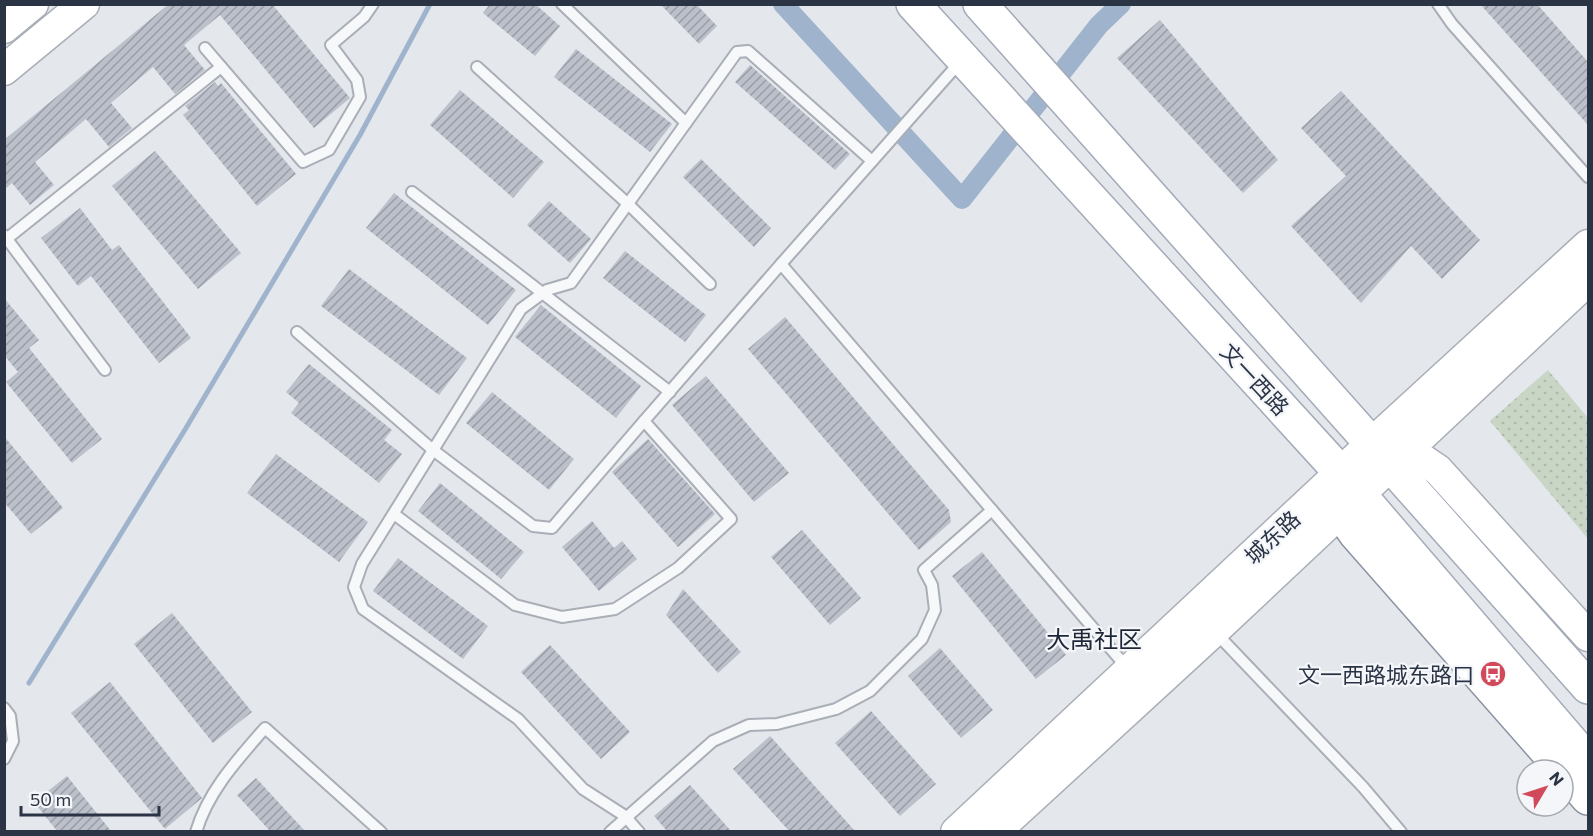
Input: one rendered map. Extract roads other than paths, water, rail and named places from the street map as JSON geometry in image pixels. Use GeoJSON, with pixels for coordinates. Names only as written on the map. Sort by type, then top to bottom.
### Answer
{"type":"FeatureCollection","features":[{"type":"Feature","properties":{"kind":"main road","name":"文一西路"},"geometry":{"type":"LineString","coordinates":[[914,4],[1588,761]]}},
{"type":"Feature","properties":{"kind":"main road","name":"文一西路"},"geometry":{"type":"LineString","coordinates":[[980,4],[1078,115],[1390,452],[1588,687]]}},
{"type":"Feature","properties":{"kind":"main road"},"geometry":{"type":"LineString","coordinates":[[1347,493],[1355,533],[1588,798]]}},
{"type":"Feature","properties":{"kind":"street"},"geometry":{"type":"LineString","coordinates":[[4,28],[33,4]]}},
{"type":"Feature","properties":{"kind":"street"},"geometry":{"type":"LineString","coordinates":[[4,70],[84,4]]}},
{"type":"Feature","properties":{"kind":"street","name":"城东路"},"geometry":{"type":"LineString","coordinates":[[995,831],[1214,631],[1347,493],[1390,452],[1588,245]]}},
{"type":"Feature","properties":{"kind":"street","name":"城东路"},"geometry":{"type":"LineString","coordinates":[[1390,452],[1588,280]]}},
{"type":"Feature","properties":{"kind":"street","name":"文一西路"},"geometry":{"type":"LineString","coordinates":[[1390,452],[1438,470],[1588,636]]}},
{"type":"Feature","properties":{"kind":"street","name":"城东路"},"geometry":{"type":"LineString","coordinates":[[956,831],[1129,670],[1347,493]]}},
{"type":"Feature","properties":{"kind":"lane"},"geometry":{"type":"LineString","coordinates":[[205,48],[303,162],[329,150],[360,97],[357,80],[331,45],[364,17],[372,4]]}},
{"type":"Feature","properties":{"kind":"lane"},"geometry":{"type":"LineString","coordinates":[[562,4],[686,123]]}},
{"type":"Feature","properties":{"kind":"lane"},"geometry":{"type":"LineString","coordinates":[[1438,4],[1452,24],[1588,174]]}},
{"type":"Feature","properties":{"kind":"lane"},"geometry":{"type":"LineString","coordinates":[[639,831],[625,816],[583,789],[518,719],[363,609],[354,587],[362,564],[521,309],[547,290],[571,283],[738,52],[748,51],[872,161]]}},
{"type":"Feature","properties":{"kind":"lane"},"geometry":{"type":"LineString","coordinates":[[297,332],[433,450],[533,526],[552,528],[925,100],[969,66]]}},
{"type":"Feature","properties":{"kind":"lane"},"geometry":{"type":"LineString","coordinates":[[105,370],[6,239],[220,67]]}},
{"type":"Feature","properties":{"kind":"lane"},"geometry":{"type":"LineString","coordinates":[[477,67],[628,204],[710,284]]}},
{"type":"Feature","properties":{"kind":"lane"},"geometry":{"type":"LineString","coordinates":[[412,192],[670,392]]}},
{"type":"Feature","properties":{"kind":"lane"},"geometry":{"type":"LineString","coordinates":[[781,264],[1129,670]]}},
{"type":"Feature","properties":{"kind":"lane"},"geometry":{"type":"LineString","coordinates":[[394,514],[515,605],[562,617],[615,609],[678,568],[731,519],[644,421]]}},
{"type":"Feature","properties":{"kind":"lane"},"geometry":{"type":"LineString","coordinates":[[610,831],[713,741],[749,725],[777,724],[836,709],[870,692],[922,639],[934,610],[932,585],[924,570],[992,510]]}},
{"type":"Feature","properties":{"kind":"lane"},"geometry":{"type":"LineString","coordinates":[[1214,631],[1363,787],[1401,831]]}},
{"type":"Feature","properties":{"kind":"lane"},"geometry":{"type":"LineString","coordinates":[[4,708],[10,716],[13,741],[4,759]]}},
{"type":"Feature","properties":{"kind":"lane"},"geometry":{"type":"LineString","coordinates":[[196,831],[200,818],[228,770],[265,728],[381,831]]}},
{"type":"Feature","properties":{"kind":"waterway"},"geometry":{"type":"LineString","coordinates":[[29,683],[186,428],[360,135],[430,4]]}},
{"type":"Feature","properties":{"kind":"waterway"},"geometry":{"type":"LineString","coordinates":[[783,4],[962,199],[1099,25],[1121,4]]}},
{"type":"Feature","properties":{"kind":"place","name":"文一西路城东路口"},"geometry":{"type":"Point","coordinates":[1493,674]}},
{"type":"Feature","properties":{"kind":"district","name":"大禹社区"},"geometry":{"type":"Point","coordinates":[1094,638]}}]}
